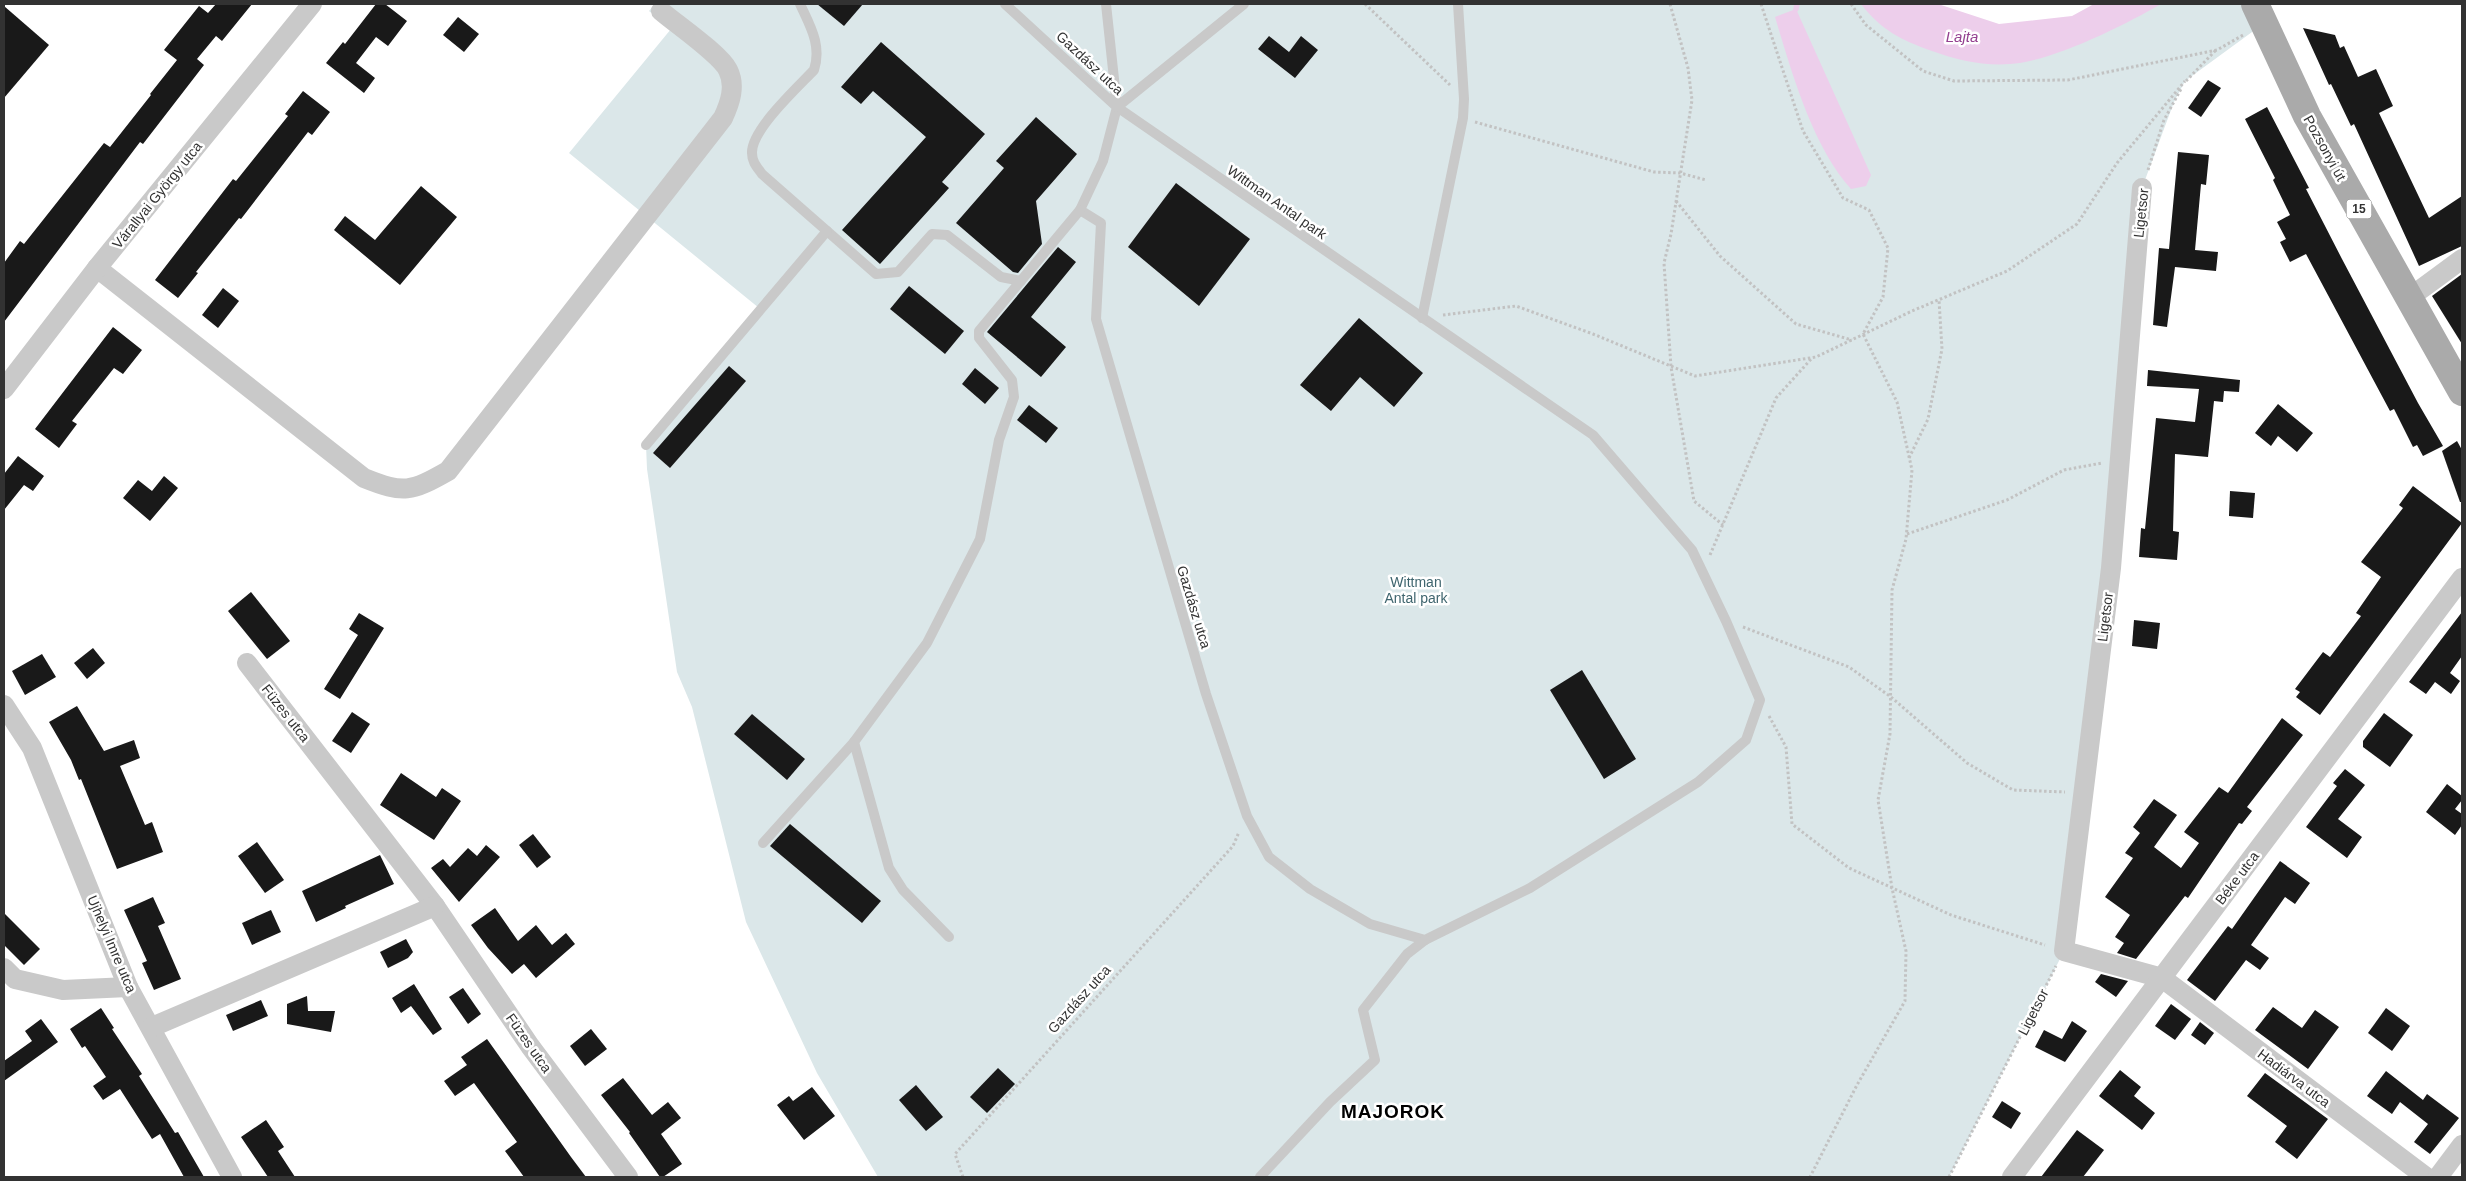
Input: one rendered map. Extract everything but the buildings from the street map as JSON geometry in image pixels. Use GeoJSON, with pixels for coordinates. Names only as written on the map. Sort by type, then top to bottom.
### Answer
{"type":"FeatureCollection","features":[{"type":"Feature","properties":{"kind":"main road","name":"Pozsonyi út"},"geometry":{"type":"LineString","coordinates":[[2259,14],[2307,116],[2462,392]]}},
{"type":"Feature","properties":{"kind":"street","name":"Várallyai György utca"},"geometry":{"type":"LineString","coordinates":[[4,389],[97,268],[312,4]]}},
{"type":"Feature","properties":{"kind":"street"},"geometry":{"type":"LineString","coordinates":[[97,268],[364,478],[392,489],[420,488],[448,471],[723,118],[731,101],[732,87],[728,69],[717,57],[661,11]]}},
{"type":"Feature","properties":{"kind":"street","name":"Ligetsor"},"geometry":{"type":"LineString","coordinates":[[2064,951],[2111,568],[2142,188]]}},
{"type":"Feature","properties":{"kind":"street"},"geometry":{"type":"LineString","coordinates":[[2408,298],[2462,259]]}},
{"type":"Feature","properties":{"kind":"street","name":"Béke utca"},"geometry":{"type":"LineString","coordinates":[[2012,1177],[2462,578]]}},
{"type":"Feature","properties":{"kind":"street","name":"Füzes utca"},"geometry":{"type":"LineString","coordinates":[[247,663],[435,906],[530,1046],[628,1177]]}},
{"type":"Feature","properties":{"kind":"street","name":"Ujhelyi Imre utca"},"geometry":{"type":"LineString","coordinates":[[4,706],[32,748],[128,987],[152,1027],[232,1177]]}},
{"type":"Feature","properties":{"kind":"street"},"geometry":{"type":"LineString","coordinates":[[152,1027],[435,906]]}},
{"type":"Feature","properties":{"kind":"street"},"geometry":{"type":"LineString","coordinates":[[2064,951],[2162,978]]}},
{"type":"Feature","properties":{"kind":"street"},"geometry":{"type":"LineString","coordinates":[[4,968],[15,979],[63,990],[128,987]]}},
{"type":"Feature","properties":{"kind":"street","name":"Hadiárva utca"},"geometry":{"type":"LineString","coordinates":[[2162,978],[2426,1177]]}},
{"type":"Feature","properties":{"kind":"street"},"geometry":{"type":"LineString","coordinates":[[2438,1177],[2462,1145]]}},
{"type":"Feature","properties":{"kind":"lane"},"geometry":{"type":"LineString","coordinates":[[800,4],[818,46],[818,58],[814,70],[761,130],[754,142],[752,153],[754,163],[762,174],[876,274],[898,272],[932,234],[947,235],[1001,277],[1021,281]]}},
{"type":"Feature","properties":{"kind":"lane","name":"Gazdász utca"},"geometry":{"type":"LineString","coordinates":[[1005,4],[1117,107],[1103,161],[1080,210],[1100,222],[1096,319],[1198,667],[1247,816]]}},
{"type":"Feature","properties":{"kind":"lane"},"geometry":{"type":"LineString","coordinates":[[1106,4],[1117,107]]}},
{"type":"Feature","properties":{"kind":"lane"},"geometry":{"type":"LineString","coordinates":[[1117,107],[1244,4]]}},
{"type":"Feature","properties":{"kind":"lane"},"geometry":{"type":"LineString","coordinates":[[1422,318],[1463,118],[1464,99],[1458,4]]}},
{"type":"Feature","properties":{"kind":"lane","name":"Wittman Antal park"},"geometry":{"type":"LineString","coordinates":[[1117,107],[1593,435],[1692,550],[1726,621],[1760,700]]}},
{"type":"Feature","properties":{"kind":"lane"},"geometry":{"type":"LineString","coordinates":[[763,843],[854,742],[927,643],[980,539],[999,440],[1014,397],[1012,380],[979,338],[979,331],[1080,210]]}},
{"type":"Feature","properties":{"kind":"lane"},"geometry":{"type":"LineString","coordinates":[[646,445],[827,231]]}},
{"type":"Feature","properties":{"kind":"lane"},"geometry":{"type":"LineString","coordinates":[[1260,1177],[1330,1102],[1375,1060],[1363,1010],[1406,954],[1425,940],[1530,888],[1698,782],[1746,740],[1760,700]]}},
{"type":"Feature","properties":{"kind":"lane"},"geometry":{"type":"LineString","coordinates":[[854,742],[890,868],[903,890],[949,937]]}},
{"type":"Feature","properties":{"kind":"lane"},"geometry":{"type":"LineString","coordinates":[[1247,816],[1269,857],[1310,889],[1370,924],[1425,940]]}},
{"type":"Feature","properties":{"kind":"path"},"geometry":{"type":"LineString","coordinates":[[1366,4],[1464,99]]}},
{"type":"Feature","properties":{"kind":"path"},"geometry":{"type":"LineString","coordinates":[[1670,4],[1688,68],[1692,100],[1664,263],[1672,367],[1694,501],[1723,525]]}},
{"type":"Feature","properties":{"kind":"path"},"geometry":{"type":"LineString","coordinates":[[1761,4],[1803,131],[1843,198],[1869,210],[1888,248],[1882,297],[1863,334]]}},
{"type":"Feature","properties":{"kind":"path"},"geometry":{"type":"LineString","coordinates":[[1851,4],[1866,25],[1923,71],[1954,81],[2068,80],[2217,50],[2259,14]]}},
{"type":"Feature","properties":{"kind":"path","name":"Ligetsor"},"geometry":{"type":"LineString","coordinates":[[2142,188],[2164,120],[2185,81],[2217,50]]}},
{"type":"Feature","properties":{"kind":"path"},"geometry":{"type":"LineString","coordinates":[[1422,318],[1516,306],[1593,334],[1695,376],[1812,358],[2007,271],[2077,224],[2117,163],[2185,81]]}},
{"type":"Feature","properties":{"kind":"path"},"geometry":{"type":"LineString","coordinates":[[1463,118],[1654,172],[1680,173],[1706,180]]}},
{"type":"Feature","properties":{"kind":"path"},"geometry":{"type":"LineString","coordinates":[[1676,200],[1720,256],[1796,324],[1852,340]]}},
{"type":"Feature","properties":{"kind":"path"},"geometry":{"type":"LineString","coordinates":[[1909,458],[1928,419],[1942,349],[1940,300]]}},
{"type":"Feature","properties":{"kind":"path"},"geometry":{"type":"LineString","coordinates":[[1810,1177],[1857,1085],[1905,1001],[1906,951],[1892,888],[1878,800],[1890,734],[1892,590],[1907,534],[1912,470],[1897,402],[1863,334]]}},
{"type":"Feature","properties":{"kind":"path"},"geometry":{"type":"LineString","coordinates":[[1702,572],[1776,398],[1812,358]]}},
{"type":"Feature","properties":{"kind":"path"},"geometry":{"type":"LineString","coordinates":[[1907,534],[2006,500],[2064,470],[2120,460]]}},
{"type":"Feature","properties":{"kind":"path"},"geometry":{"type":"LineString","coordinates":[[1726,621],[1849,667],[1892,697],[1967,763],[2013,790],[2083,793]]}},
{"type":"Feature","properties":{"kind":"path"},"geometry":{"type":"LineString","coordinates":[[1760,700],[1786,747],[1792,824],[1849,868],[1951,915],[2064,951]]}},
{"type":"Feature","properties":{"kind":"path","name":"Gazdász utca"},"geometry":{"type":"LineString","coordinates":[[963,1177],[955,1154],[1233,846],[1247,816]]}},
{"type":"Feature","properties":{"kind":"path","name":"Ligetsor"},"geometry":{"type":"LineString","coordinates":[[1949,1177],[2064,951]]}},
{"type":"Feature","properties":{"kind":"green space","name":"Wittman Antal park"},"geometry":{"type":"Polygon","coordinates":[[[655,4],[1909,4],[1967,40],[2127,4],[2257,4],[2263,24],[2185,81],[2174,102],[2142,188],[2064,951],[1949,1177],[878,1177],[817,1073],[746,922],[692,707],[677,672],[647,469],[646,445],[759,308],[569,153],[671,29],[649,11],[655,4]]]}},
{"type":"Feature","properties":{"kind":"water","name":"Lajta"},"geometry":{"type":"Polygon","coordinates":[[[1861,4],[1938,4],[1999,24],[2072,16],[2094,4],[2161,4],[2108,32],[2066,50],[2027,62],[2000,64],[1961,60],[1911,43],[1892,33],[1876,21],[1861,4]]]}},
{"type":"Feature","properties":{"kind":"water"},"geometry":{"type":"Polygon","coordinates":[[[1796,9],[1871,175],[1866,186],[1851,189],[1825,151],[1805,108],[1775,17],[1796,9]]]}},
{"type":"Feature","properties":{"kind":"waterway"},"geometry":{"type":"LineString","coordinates":[[1796,9],[1797,4]]}},
{"type":"Feature","properties":{"kind":"district","name":"MAJOROK"},"geometry":{"type":"Point","coordinates":[1393,1111]}}]}
